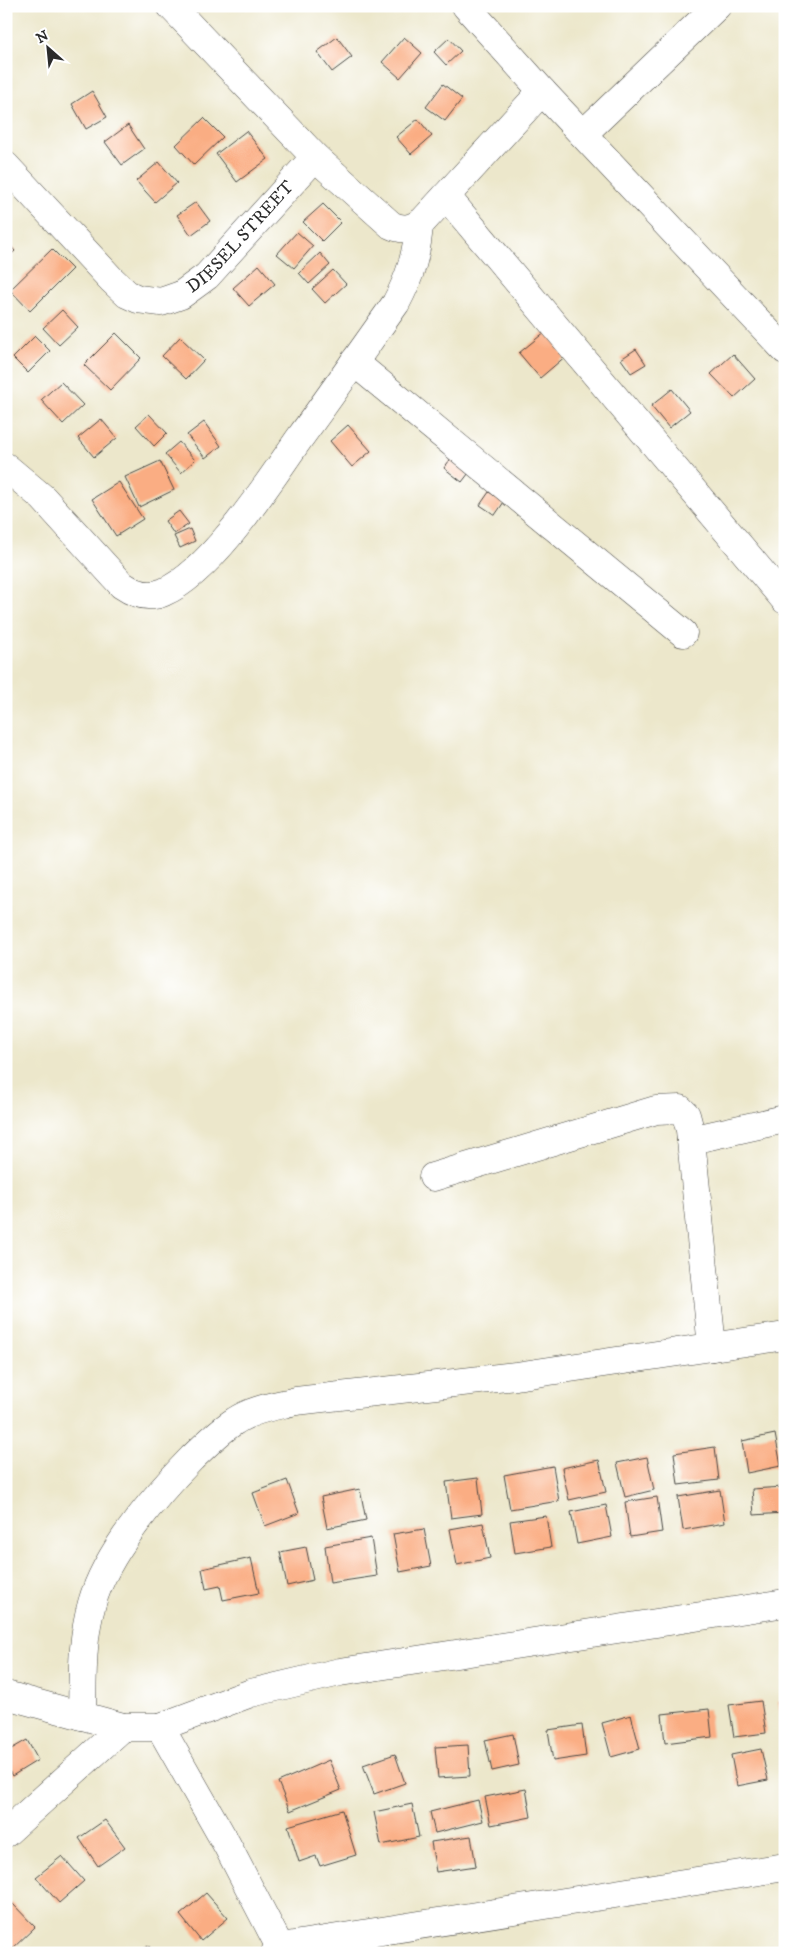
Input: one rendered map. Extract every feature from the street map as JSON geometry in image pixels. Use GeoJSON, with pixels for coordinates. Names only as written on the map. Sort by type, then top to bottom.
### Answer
{"type":"FeatureCollection","features":[{"type":"Feature","properties":{"kind":"street"},"geometry":{"type":"LineString","coordinates":[[171,6],[315,157],[391,225],[402,230],[419,224],[542,91]]}},
{"type":"Feature","properties":{"kind":"street"},"geometry":{"type":"LineString","coordinates":[[466,6],[542,91],[780,336]]}},
{"type":"Feature","properties":{"kind":"street"},"geometry":{"type":"LineString","coordinates":[[583,134],[717,6]]}},
{"type":"Feature","properties":{"kind":"street","name":"DIESEL STREET"},"geometry":{"type":"LineString","coordinates":[[6,166],[127,294],[138,300],[161,302],[181,295],[207,276],[315,157]]}},
{"type":"Feature","properties":{"kind":"street"},"geometry":{"type":"LineString","coordinates":[[446,196],[785,600]]}},
{"type":"Feature","properties":{"kind":"street"},"geometry":{"type":"LineString","coordinates":[[6,467],[43,498],[122,585],[132,592],[142,595],[155,595],[180,583],[197,569],[220,545],[268,483],[396,303],[406,284],[418,247],[419,224]]}},
{"type":"Feature","properties":{"kind":"street"},"geometry":{"type":"LineString","coordinates":[[354,362],[683,633]]}},
{"type":"Feature","properties":{"kind":"street"},"geometry":{"type":"LineString","coordinates":[[433,1178],[656,1110],[680,1109],[686,1115],[689,1123],[712,1347]]}},
{"type":"Feature","properties":{"kind":"street"},"geometry":{"type":"LineString","coordinates":[[691,1140],[785,1119]]}},
{"type":"Feature","properties":{"kind":"street"},"geometry":{"type":"LineString","coordinates":[[82,1716],[84,1635],[92,1601],[112,1557],[143,1513],[177,1474],[218,1433],[237,1419],[268,1407],[296,1402],[516,1376],[785,1336]]}},
{"type":"Feature","properties":{"kind":"street"},"geometry":{"type":"LineString","coordinates":[[6,1695],[123,1727],[160,1728],[251,1693],[340,1672],[785,1603]]}},
{"type":"Feature","properties":{"kind":"street"},"geometry":{"type":"LineString","coordinates":[[6,1833],[123,1727]]}},
{"type":"Feature","properties":{"kind":"street"},"geometry":{"type":"LineString","coordinates":[[160,1728],[227,1845],[280,1951],[785,1867]]}},
{"type":"Feature","properties":{"kind":"building"},"geometry":{"type":"Polygon","coordinates":[[[337,37],[352,57],[332,72],[317,52],[337,37]]]}},
{"type":"Feature","properties":{"kind":"building"},"geometry":{"type":"Polygon","coordinates":[[[404,37],[422,53],[400,78],[382,62],[404,37]]]}},
{"type":"Feature","properties":{"kind":"building"},"geometry":{"type":"Polygon","coordinates":[[[449,38],[461,51],[446,65],[434,52],[449,38]]]}},
{"type":"Feature","properties":{"kind":"building"},"geometry":{"type":"Polygon","coordinates":[[[443,84],[462,99],[445,121],[426,107],[443,84]]]}},
{"type":"Feature","properties":{"kind":"building"},"geometry":{"type":"Polygon","coordinates":[[[92,91],[107,117],[86,129],[72,104],[92,91]]]}},
{"type":"Feature","properties":{"kind":"building"},"geometry":{"type":"Polygon","coordinates":[[[204,118],[223,137],[194,165],[176,145],[204,118]]]}},
{"type":"Feature","properties":{"kind":"building"},"geometry":{"type":"Polygon","coordinates":[[[418,119],[432,136],[411,154],[396,137],[418,119]]]}},
{"type":"Feature","properties":{"kind":"building"},"geometry":{"type":"Polygon","coordinates":[[[128,125],[144,149],[122,165],[105,142],[128,125]]]}},
{"type":"Feature","properties":{"kind":"building"},"geometry":{"type":"Polygon","coordinates":[[[246,131],[268,159],[237,182],[216,154],[246,131]]]}},
{"type":"Feature","properties":{"kind":"building"},"geometry":{"type":"Polygon","coordinates":[[[159,162],[177,183],[155,202],[136,181],[159,162]]]}},
{"type":"Feature","properties":{"kind":"building"},"geometry":{"type":"Polygon","coordinates":[[[196,202],[210,221],[191,235],[177,215],[196,202]]]}},
{"type":"Feature","properties":{"kind":"building"},"geometry":{"type":"Polygon","coordinates":[[[323,204],[341,222],[322,241],[303,222],[323,204]]]}},
{"type":"Feature","properties":{"kind":"building"},"geometry":{"type":"Polygon","coordinates":[[[297,232],[313,246],[294,268],[277,254],[297,232]]]}},
{"type":"Feature","properties":{"kind":"building"},"geometry":{"type":"Polygon","coordinates":[[[6,241],[15,251],[6,259],[6,241]]]}},
{"type":"Feature","properties":{"kind":"building"},"geometry":{"type":"Polygon","coordinates":[[[52,249],[72,269],[30,311],[10,290],[52,249]]]}},
{"type":"Feature","properties":{"kind":"building"},"geometry":{"type":"Polygon","coordinates":[[[320,253],[330,265],[309,284],[299,273],[320,253]]]}},
{"type":"Feature","properties":{"kind":"building"},"geometry":{"type":"Polygon","coordinates":[[[259,265],[275,284],[249,306],[233,288],[259,265]]]}},
{"type":"Feature","properties":{"kind":"building"},"geometry":{"type":"Polygon","coordinates":[[[333,270],[346,284],[325,303],[312,289],[333,270]]]}},
{"type":"Feature","properties":{"kind":"building"},"geometry":{"type":"Polygon","coordinates":[[[62,310],[78,327],[59,345],[43,328],[62,310]]]}},
{"type":"Feature","properties":{"kind":"building"},"geometry":{"type":"Polygon","coordinates":[[[546,331],[567,355],[540,378],[519,353],[546,331]]]}},
{"type":"Feature","properties":{"kind":"building"},"geometry":{"type":"Polygon","coordinates":[[[116,333],[141,358],[110,390],[84,365],[116,333]]]}},
{"type":"Feature","properties":{"kind":"building"},"geometry":{"type":"Polygon","coordinates":[[[35,336],[50,351],[28,373],[13,358],[35,336]]]}},
{"type":"Feature","properties":{"kind":"building"},"geometry":{"type":"Polygon","coordinates":[[[180,337],[204,360],[186,379],[162,356],[180,337]]]}},
{"type":"Feature","properties":{"kind":"building"},"geometry":{"type":"Polygon","coordinates":[[[636,349],[646,364],[631,373],[621,359],[636,349]]]}},
{"type":"Feature","properties":{"kind":"building"},"geometry":{"type":"Polygon","coordinates":[[[733,354],[755,379],[734,398],[711,374],[733,354]]]}},
{"type":"Feature","properties":{"kind":"building"},"geometry":{"type":"Polygon","coordinates":[[[61,382],[83,405],[63,424],[41,400],[61,382]]]}},
{"type":"Feature","properties":{"kind":"building"},"geometry":{"type":"Polygon","coordinates":[[[672,389],[690,411],[669,428],[651,406],[672,389]]]}},
{"type":"Feature","properties":{"kind":"building"},"geometry":{"type":"Polygon","coordinates":[[[149,414],[167,433],[154,446],[136,426],[149,414]]]}},
{"type":"Feature","properties":{"kind":"building"},"geometry":{"type":"Polygon","coordinates":[[[101,419],[117,438],[94,457],[78,438],[101,419]]]}},
{"type":"Feature","properties":{"kind":"building"},"geometry":{"type":"Polygon","coordinates":[[[204,422],[221,446],[205,458],[187,435],[204,422]]]}},
{"type":"Feature","properties":{"kind":"building"},"geometry":{"type":"Polygon","coordinates":[[[348,425],[371,451],[352,467],[330,441],[348,425]]]}},
{"type":"Feature","properties":{"kind":"building"},"geometry":{"type":"Polygon","coordinates":[[[179,442],[195,460],[181,473],[165,454],[179,442]]]}},
{"type":"Feature","properties":{"kind":"building"},"geometry":{"type":"Polygon","coordinates":[[[457,450],[475,465],[462,482],[444,468],[457,450]]]}},
{"type":"Feature","properties":{"kind":"building"},"geometry":{"type":"Polygon","coordinates":[[[160,461],[174,490],[139,507],[125,477],[160,461]]]}},
{"type":"Feature","properties":{"kind":"building"},"geometry":{"type":"Polygon","coordinates":[[[119,482],[143,519],[116,536],[92,499],[119,482]]]}},
{"type":"Feature","properties":{"kind":"building"},"geometry":{"type":"Polygon","coordinates":[[[489,492],[504,502],[495,515],[480,505],[489,492]]]}},
{"type":"Feature","properties":{"kind":"building"},"geometry":{"type":"Polygon","coordinates":[[[179,511],[189,524],[174,534],[165,521],[179,511]]]}},
{"type":"Feature","properties":{"kind":"building"},"geometry":{"type":"Polygon","coordinates":[[[190,529],[195,541],[180,548],[174,536],[190,529]]]}},
{"type":"Feature","properties":{"kind":"building"},"geometry":{"type":"Polygon","coordinates":[[[775,1434],[781,1466],[747,1473],[742,1441],[775,1434]]]}},
{"type":"Feature","properties":{"kind":"building"},"geometry":{"type":"Polygon","coordinates":[[[715,1447],[719,1480],[678,1485],[674,1453],[715,1447]]]}},
{"type":"Feature","properties":{"kind":"building"},"geometry":{"type":"Polygon","coordinates":[[[647,1457],[654,1490],[625,1497],[617,1463],[647,1457]]]}},
{"type":"Feature","properties":{"kind":"building"},"geometry":{"type":"Polygon","coordinates":[[[599,1460],[606,1492],[569,1500],[562,1468],[599,1460]]]}},
{"type":"Feature","properties":{"kind":"building"},"geometry":{"type":"Polygon","coordinates":[[[553,1466],[559,1501],[510,1509],[504,1475],[553,1466]]]}},
{"type":"Feature","properties":{"kind":"building"},"geometry":{"type":"Polygon","coordinates":[[[478,1478],[482,1514],[451,1518],[446,1482],[478,1478]]]}},
{"type":"Feature","properties":{"kind":"building"},"geometry":{"type":"Polygon","coordinates":[[[287,1480],[299,1513],[265,1526],[253,1493],[287,1480]]]}},
{"type":"Feature","properties":{"kind":"building"},"geometry":{"type":"Polygon","coordinates":[[[783,1487],[784,1513],[754,1515],[752,1489],[783,1487]]]}},
{"type":"Feature","properties":{"kind":"building"},"geometry":{"type":"Polygon","coordinates":[[[360,1489],[366,1520],[327,1528],[321,1497],[360,1489]]]}},
{"type":"Feature","properties":{"kind":"building"},"geometry":{"type":"Polygon","coordinates":[[[720,1490],[725,1523],[683,1530],[678,1497],[720,1490]]]}},
{"type":"Feature","properties":{"kind":"building"},"geometry":{"type":"Polygon","coordinates":[[[657,1497],[662,1532],[630,1537],[625,1502],[657,1497]]]}},
{"type":"Feature","properties":{"kind":"building"},"geometry":{"type":"Polygon","coordinates":[[[606,1505],[612,1537],[577,1544],[571,1512],[606,1505]]]}},
{"type":"Feature","properties":{"kind":"building"},"geometry":{"type":"Polygon","coordinates":[[[546,1516],[551,1547],[515,1553],[510,1521],[546,1516]]]}},
{"type":"Feature","properties":{"kind":"building"},"geometry":{"type":"Polygon","coordinates":[[[483,1523],[490,1558],[457,1565],[450,1529],[483,1523]]]}},
{"type":"Feature","properties":{"kind":"building"},"geometry":{"type":"Polygon","coordinates":[[[424,1529],[431,1566],[400,1572],[393,1534],[424,1529]]]}},
{"type":"Feature","properties":{"kind":"building"},"geometry":{"type":"Polygon","coordinates":[[[371,1538],[377,1576],[330,1583],[325,1546],[371,1538]]]}},
{"type":"Feature","properties":{"kind":"building"},"geometry":{"type":"Polygon","coordinates":[[[306,1547],[313,1580],[287,1586],[280,1552],[306,1547]]]}},
{"type":"Feature","properties":{"kind":"building"},"geometry":{"type":"Polygon","coordinates":[[[251,1558],[259,1593],[223,1600],[220,1586],[206,1589],[202,1569],[251,1558]]]}},
{"type":"Feature","properties":{"kind":"building"},"geometry":{"type":"Polygon","coordinates":[[[761,1701],[766,1733],[734,1737],[729,1705],[761,1701]]]}},
{"type":"Feature","properties":{"kind":"building"},"geometry":{"type":"Polygon","coordinates":[[[785,1701],[785,1728],[784,1728],[778,1702],[785,1701]]]}},
{"type":"Feature","properties":{"kind":"building"},"geometry":{"type":"Polygon","coordinates":[[[709,1709],[712,1737],[665,1743],[662,1714],[709,1709]]]}},
{"type":"Feature","properties":{"kind":"building"},"geometry":{"type":"Polygon","coordinates":[[[631,1715],[640,1749],[611,1757],[602,1723],[631,1715]]]}},
{"type":"Feature","properties":{"kind":"building"},"geometry":{"type":"Polygon","coordinates":[[[582,1725],[586,1756],[553,1761],[548,1730],[582,1725]]]}},
{"type":"Feature","properties":{"kind":"building"},"geometry":{"type":"Polygon","coordinates":[[[513,1734],[519,1765],[492,1771],[485,1740],[513,1734]]]}},
{"type":"Feature","properties":{"kind":"building"},"geometry":{"type":"Polygon","coordinates":[[[27,1740],[38,1760],[12,1776],[6,1765],[6,1752],[27,1740]]]}},
{"type":"Feature","properties":{"kind":"building"},"geometry":{"type":"Polygon","coordinates":[[[468,1745],[470,1776],[438,1778],[435,1747],[468,1745]]]}},
{"type":"Feature","properties":{"kind":"building"},"geometry":{"type":"Polygon","coordinates":[[[761,1749],[768,1780],[737,1786],[731,1755],[761,1749]]]}},
{"type":"Feature","properties":{"kind":"building"},"geometry":{"type":"Polygon","coordinates":[[[395,1754],[405,1783],[374,1794],[363,1765],[395,1754]]]}},
{"type":"Feature","properties":{"kind":"building"},"geometry":{"type":"Polygon","coordinates":[[[329,1760],[341,1790],[290,1811],[278,1782],[329,1760]]]}},
{"type":"Feature","properties":{"kind":"building"},"geometry":{"type":"Polygon","coordinates":[[[526,1789],[531,1817],[491,1825],[485,1797],[526,1789]]]}},
{"type":"Feature","properties":{"kind":"building"},"geometry":{"type":"Polygon","coordinates":[[[478,1800],[483,1821],[435,1833],[430,1812],[478,1800]]]}},
{"type":"Feature","properties":{"kind":"building"},"geometry":{"type":"Polygon","coordinates":[[[412,1804],[419,1837],[381,1845],[374,1812],[412,1804]]]}},
{"type":"Feature","properties":{"kind":"building"},"geometry":{"type":"Polygon","coordinates":[[[342,1810],[356,1855],[320,1866],[316,1856],[299,1862],[288,1826],[342,1810]]]}},
{"type":"Feature","properties":{"kind":"building"},"geometry":{"type":"Polygon","coordinates":[[[105,1820],[125,1847],[98,1866],[79,1838],[105,1820]]]}},
{"type":"Feature","properties":{"kind":"building"},"geometry":{"type":"Polygon","coordinates":[[[471,1836],[476,1866],[436,1872],[431,1842],[471,1836]]]}},
{"type":"Feature","properties":{"kind":"building"},"geometry":{"type":"Polygon","coordinates":[[[62,1856],[84,1881],[59,1903],[36,1877],[62,1856]]]}},
{"type":"Feature","properties":{"kind":"building"},"geometry":{"type":"Polygon","coordinates":[[[206,1893],[228,1918],[201,1941],[180,1915],[206,1893]]]}},
{"type":"Feature","properties":{"kind":"building"},"geometry":{"type":"Polygon","coordinates":[[[12,1903],[35,1927],[10,1951],[6,1947],[6,1909],[12,1903]]]}},
{"type":"Feature","properties":{"kind":"building"},"geometry":{"type":"Polygon","coordinates":[[[148,1945],[154,1953],[137,1953],[148,1945]]]}}]}
